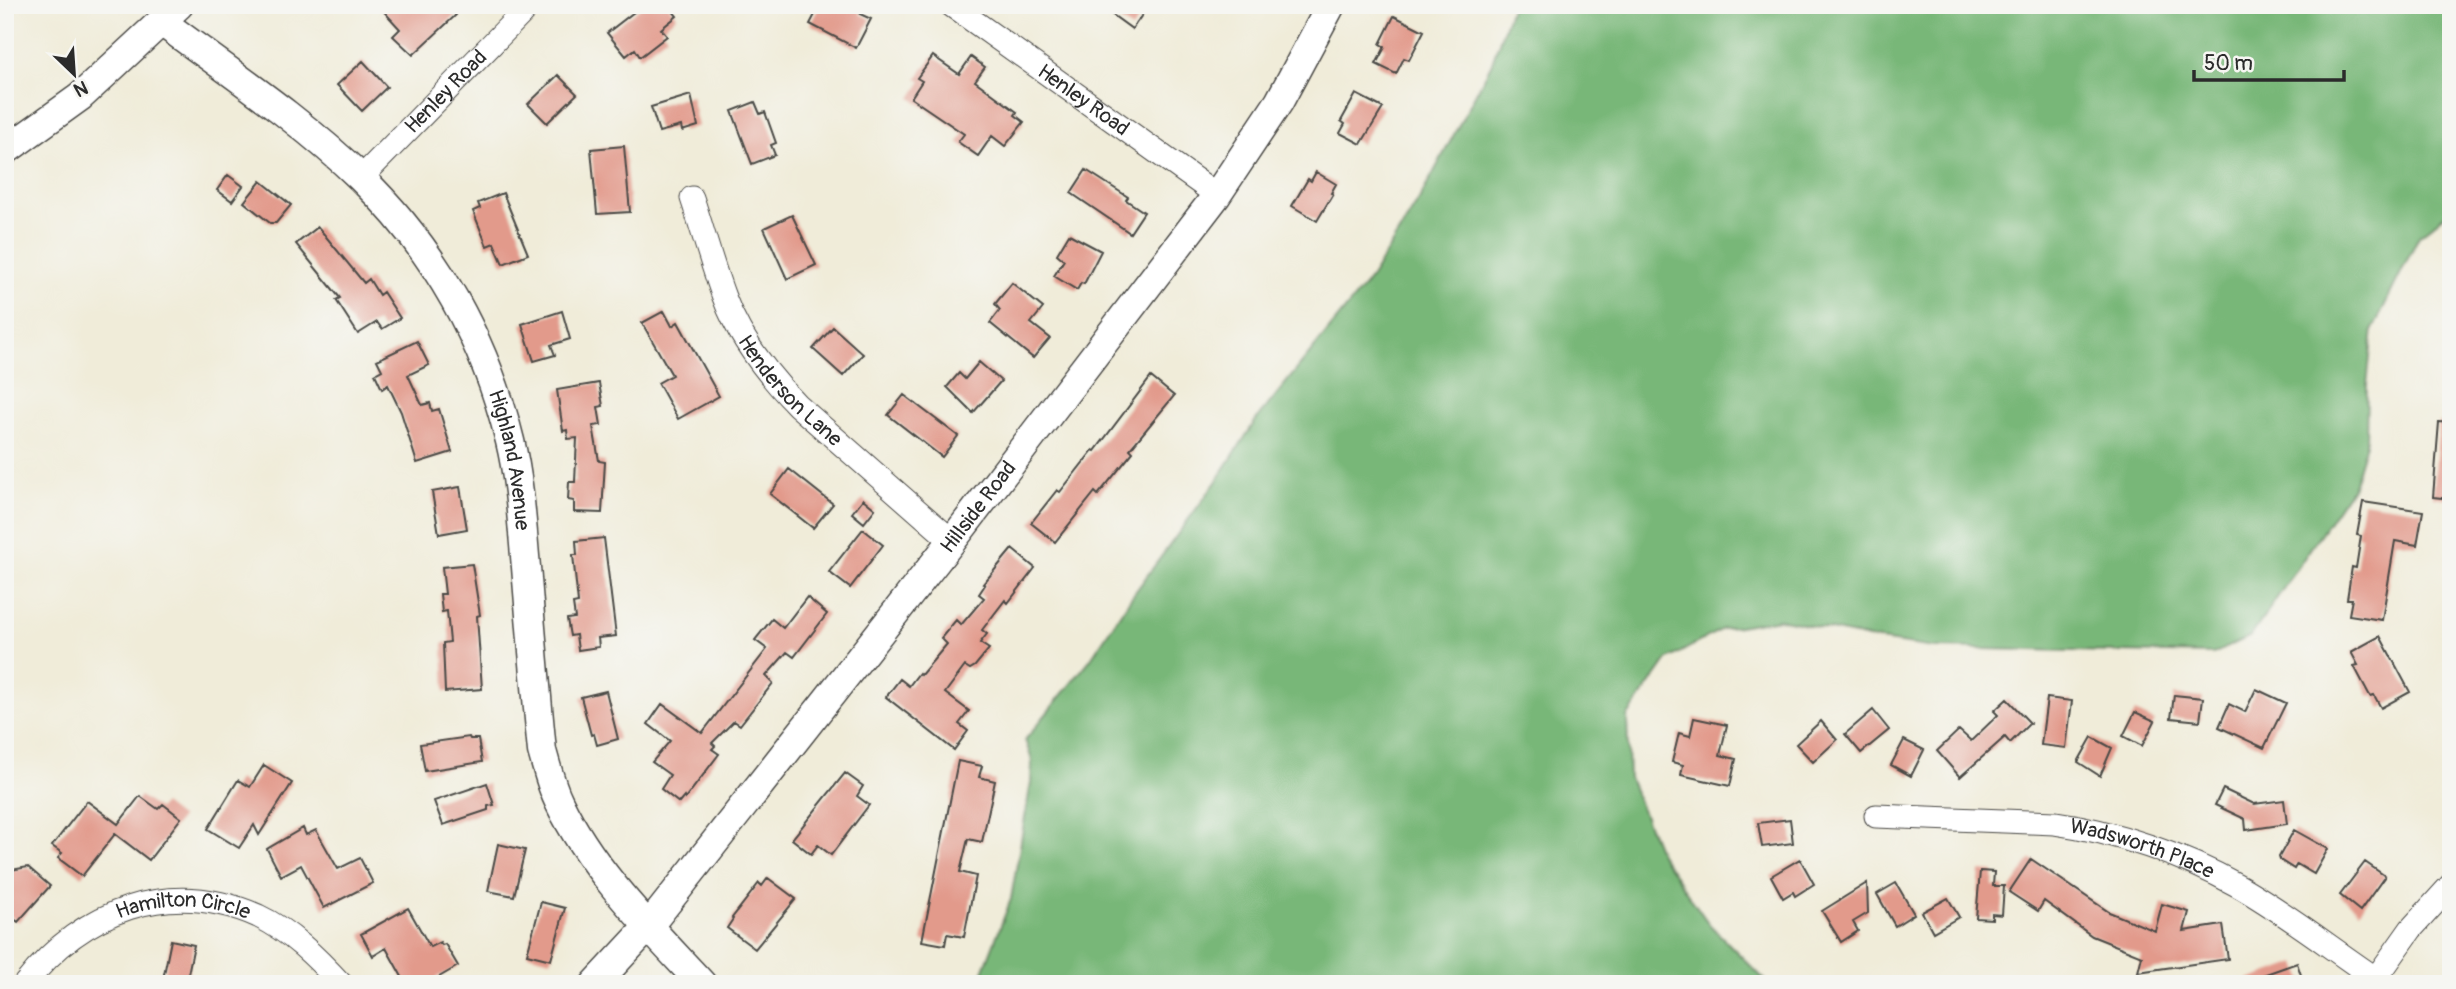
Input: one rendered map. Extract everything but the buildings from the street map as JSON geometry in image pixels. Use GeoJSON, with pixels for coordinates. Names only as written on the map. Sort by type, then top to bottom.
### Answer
{"type":"FeatureCollection","features":[{"type":"Feature","properties":{"kind":"street","name":"Henley Road"},"geometry":{"type":"LineString","coordinates":[[361,178],[530,5]]}},
{"type":"Feature","properties":{"kind":"street","name":"Henley Road"},"geometry":{"type":"LineString","coordinates":[[951,5],[1217,195]]}},
{"type":"Feature","properties":{"kind":"street","name":"Hillside Road"},"geometry":{"type":"LineString","coordinates":[[595,984],[648,927],[952,541],[1217,195],[1279,102],[1331,5]]}},
{"type":"Feature","properties":{"kind":"street","name":"Highland Avenue"},"geometry":{"type":"LineString","coordinates":[[170,14],[361,178],[402,222],[444,281],[471,330],[489,372],[511,443],[520,505],[542,751],[559,802],[585,849],[648,927],[702,984]]}},
{"type":"Feature","properties":{"kind":"street"},"geometry":{"type":"LineString","coordinates":[[5,151],[80,97],[170,14]]}},
{"type":"Feature","properties":{"kind":"street","name":"Henderson Lane"},"geometry":{"type":"LineString","coordinates":[[692,198],[724,300],[754,355],[797,405],[952,541]]}},
{"type":"Feature","properties":{"kind":"street","name":"Wadsworth Place"},"geometry":{"type":"LineString","coordinates":[[1875,816],[2055,823],[2135,842],[2237,886],[2374,981]]}},
{"type":"Feature","properties":{"kind":"street"},"geometry":{"type":"LineString","coordinates":[[2374,981],[2411,929],[2451,886]]}},
{"type":"Feature","properties":{"kind":"street","name":"Hamilton Circle"},"geometry":{"type":"LineString","coordinates":[[25,984],[40,964],[67,939],[109,914],[142,903],[191,899],[211,901],[259,917],[297,941],[341,984]]}},
{"type":"Feature","properties":{"kind":"green space"},"geometry":{"type":"Polygon","coordinates":[[[1512,5],[2451,5],[2451,210],[2419,236],[2373,329],[2367,385],[2366,444],[2353,486],[2251,636],[2213,654],[1934,648],[1873,639],[1779,619],[1722,629],[1667,660],[1627,717],[1629,778],[1660,854],[1709,924],[1769,984],[991,984],[983,972],[1011,899],[1031,782],[1032,760],[1025,740],[1090,660],[1130,599],[1216,482],[1256,420],[1370,279],[1419,200],[1491,65],[1512,5]]]}}]}
